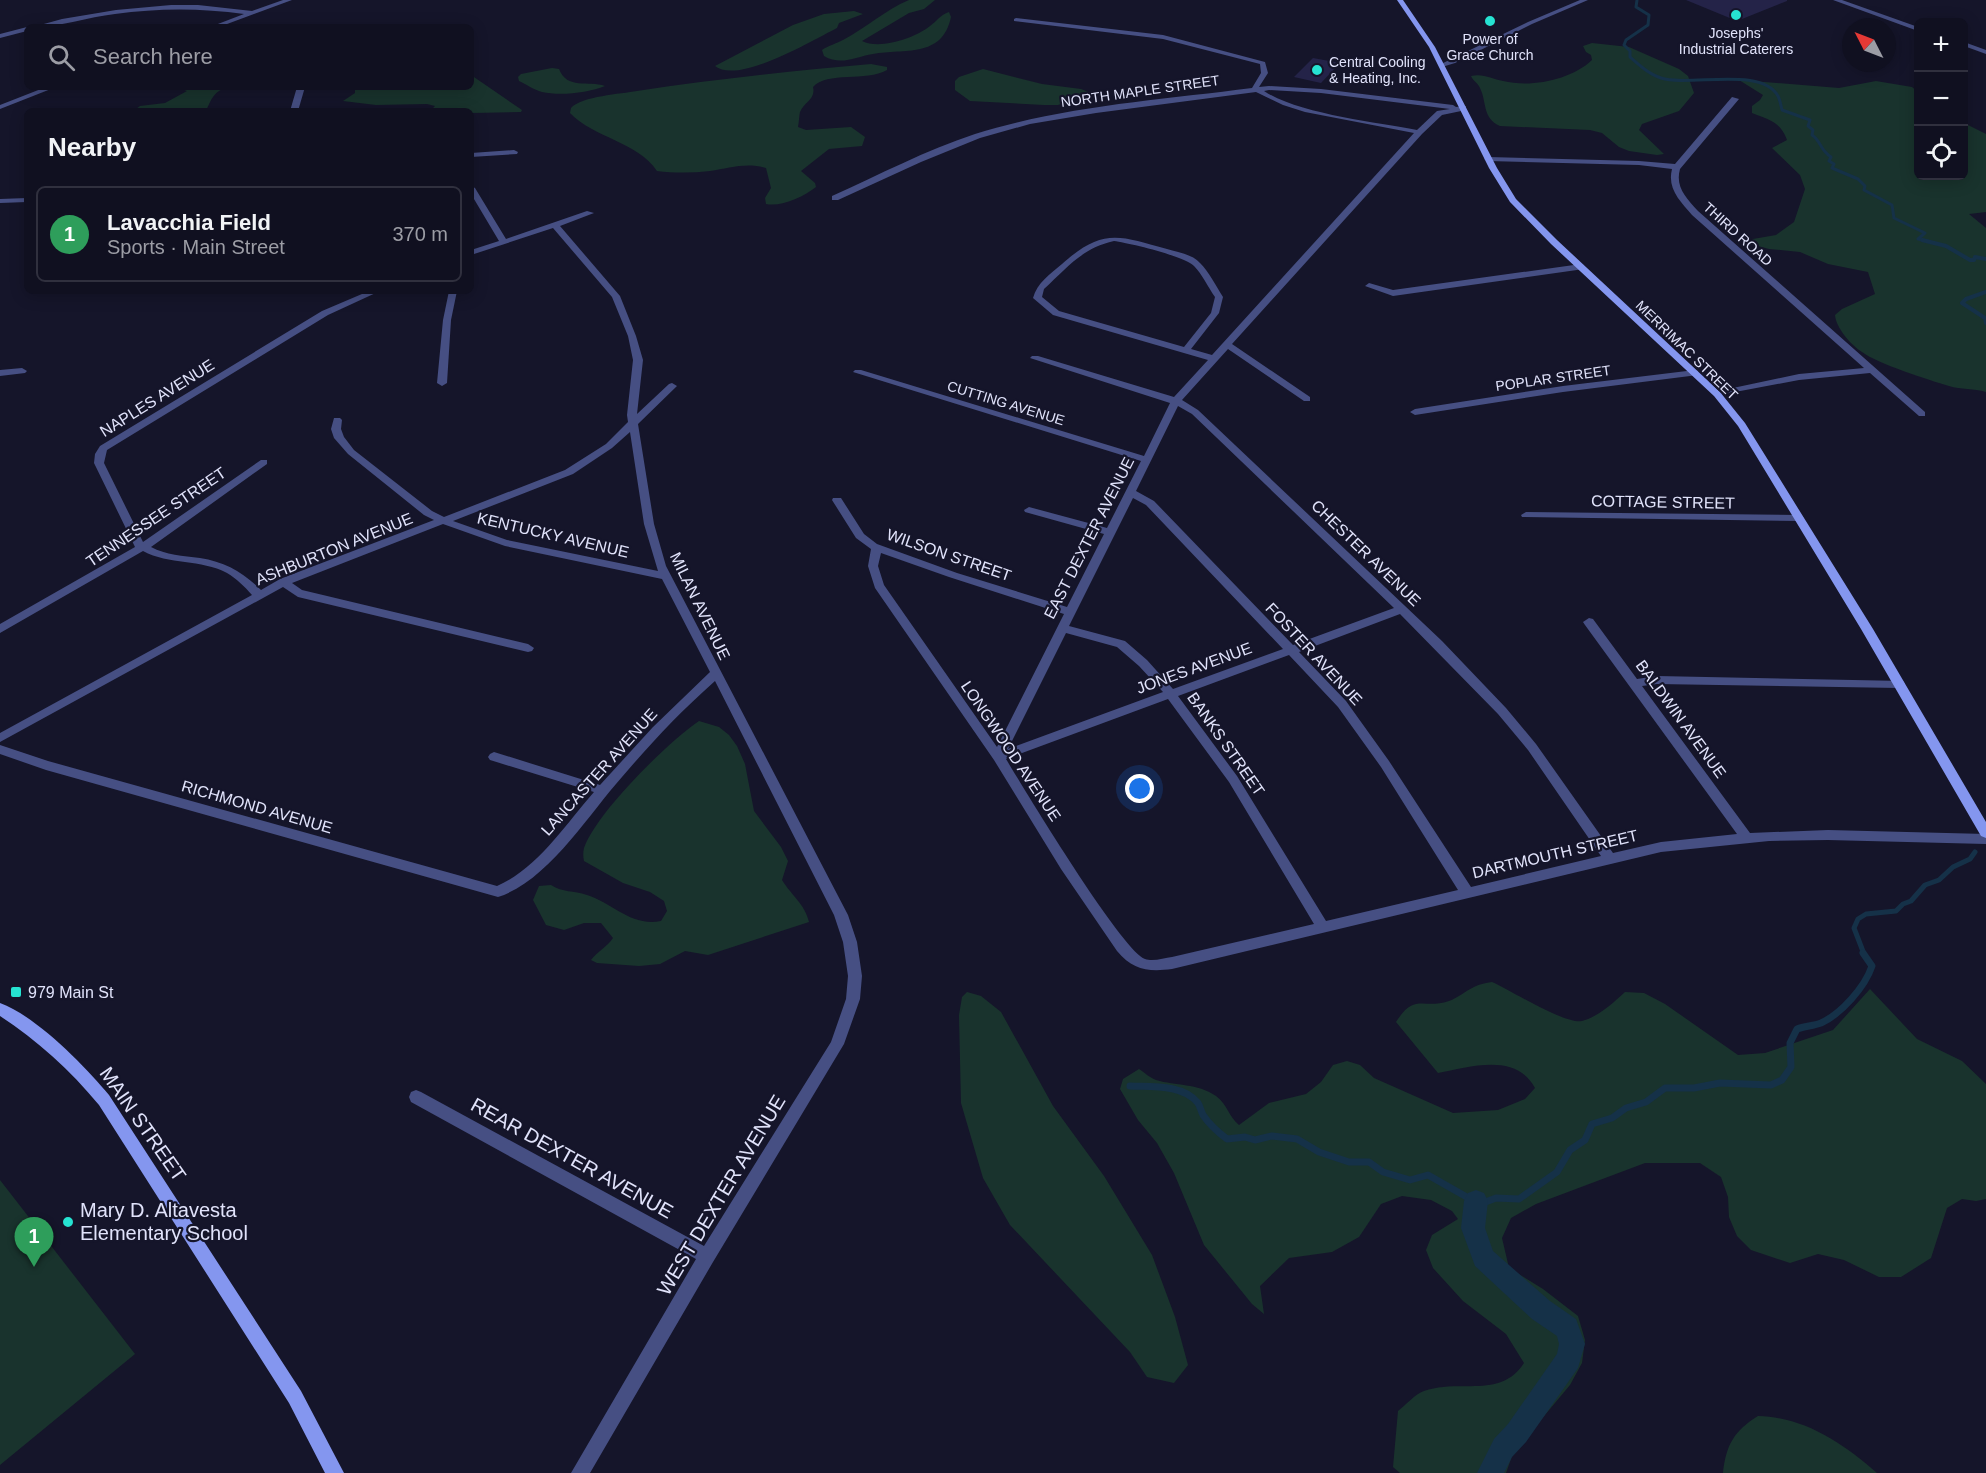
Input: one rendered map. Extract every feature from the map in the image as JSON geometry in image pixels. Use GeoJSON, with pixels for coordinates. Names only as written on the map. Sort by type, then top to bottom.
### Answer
{"type":"FeatureCollection","features":[{"type":"Feature","properties":{"kind":"main road","name":"MERRIMAC STREET"},"geometry":{"type":"LineString","coordinates":[[1400,0],[1420,27],[1442,65],[1488,159],[1513,200],[1717,394],[1742,425],[1899,684],[1986,833]]}},
{"type":"Feature","properties":{"kind":"main road","name":"MAIN STREET"},"geometry":{"type":"LineString","coordinates":[[0,1009],[32,1029],[65,1056],[104,1100],[295,1397],[335,1473]]}},
{"type":"Feature","properties":{"kind":"street"},"geometry":{"type":"LineString","coordinates":[[222,24],[289,0]]}},
{"type":"Feature","properties":{"kind":"street"},"geometry":{"type":"LineString","coordinates":[[1442,65],[1454,62],[1528,24],[1585,0]]}},
{"type":"Feature","properties":{"kind":"street"},"geometry":{"type":"LineString","coordinates":[[1836,0],[1914,28]]}},
{"type":"Feature","properties":{"kind":"street"},"geometry":{"type":"LineString","coordinates":[[51,24],[110,12],[169,7],[236,9],[253,13]]}},
{"type":"Feature","properties":{"kind":"street"},"geometry":{"type":"LineString","coordinates":[[1016,20],[1163,37],[1263,63],[1266,69],[1265,75],[1256,88],[1262,94],[1284,103],[1419,132],[1440,113],[1463,108]]}},
{"type":"Feature","properties":{"kind":"street"},"geometry":{"type":"LineString","coordinates":[[0,36],[24,30]]}},
{"type":"Feature","properties":{"kind":"street"},"geometry":{"type":"LineString","coordinates":[[1968,45],[1986,52]]}},
{"type":"Feature","properties":{"kind":"street","name":"NORTH MAPLE STREET"},"geometry":{"type":"LineString","coordinates":[[835,198],[942,149],[1010,126],[1095,111],[1256,88],[1298,89],[1463,108]]}},
{"type":"Feature","properties":{"kind":"street"},"geometry":{"type":"LineString","coordinates":[[0,107],[44,90]]}},
{"type":"Feature","properties":{"kind":"street"},"geometry":{"type":"LineString","coordinates":[[295,108],[300,90]]}},
{"type":"Feature","properties":{"kind":"street"},"geometry":{"type":"LineString","coordinates":[[1488,159],[1639,163],[1677,167],[1735,99]]}},
{"type":"Feature","properties":{"kind":"street","name":"EAST DEXTER AVENUE"},"geometry":{"type":"LineString","coordinates":[[998,757],[1176,401],[1212,358],[1419,132]]}},
{"type":"Feature","properties":{"kind":"street"},"geometry":{"type":"LineString","coordinates":[[474,155],[514,152]]}},
{"type":"Feature","properties":{"kind":"street","name":"THIRD ROAD"},"geometry":{"type":"LineString","coordinates":[[1677,167],[1674,176],[1675,189],[1684,202],[1922,414]]}},
{"type":"Feature","properties":{"kind":"street"},"geometry":{"type":"LineString","coordinates":[[474,193],[503,241]]}},
{"type":"Feature","properties":{"kind":"street"},"geometry":{"type":"LineString","coordinates":[[0,201],[24,200]]}},
{"type":"Feature","properties":{"kind":"street"},"geometry":{"type":"LineString","coordinates":[[474,252],[590,213]]}},
{"type":"Feature","properties":{"kind":"street","name":"MILAN AVENUE"},"geometry":{"type":"LineString","coordinates":[[555,225],[604,280],[621,307],[638,360],[632,403],[649,524],[657,556],[715,674],[834,900],[845,926]]}},
{"type":"Feature","properties":{"kind":"street"},"geometry":{"type":"LineString","coordinates":[[1186,350],[1215,312],[1219,297],[1197,264],[1182,255],[1126,240],[1106,240],[1083,249],[1040,288],[1037,298],[1056,313],[1212,358]]}},
{"type":"Feature","properties":{"kind":"street"},"geometry":{"type":"LineString","coordinates":[[1369,286],[1396,293],[1581,267]]}},
{"type":"Feature","properties":{"kind":"street","name":"NAPLES AVENUE"},"geometry":{"type":"LineString","coordinates":[[142,548],[135,540],[99,464],[98,455],[102,448],[319,316],[369,294]]}},
{"type":"Feature","properties":{"kind":"street"},"geometry":{"type":"LineString","coordinates":[[442,384],[447,320],[452,294]]}},
{"type":"Feature","properties":{"kind":"street"},"geometry":{"type":"LineString","coordinates":[[1226,344],[1307,399]]}},
{"type":"Feature","properties":{"kind":"street","name":"CHESTER AVENUE"},"geometry":{"type":"LineString","coordinates":[[1035,358],[1176,401],[1195,412],[1470,677],[1517,729],[1572,802],[1609,858]]}},
{"type":"Feature","properties":{"kind":"street"},"geometry":{"type":"LineString","coordinates":[[1717,394],[1799,377],[1871,370]]}},
{"type":"Feature","properties":{"kind":"street"},"geometry":{"type":"LineString","coordinates":[[0,373],[22,371]]}},
{"type":"Feature","properties":{"kind":"street","name":"CUTTING AVENUE"},"geometry":{"type":"LineString","coordinates":[[858,372],[1147,460]]}},
{"type":"Feature","properties":{"kind":"street","name":"POPLAR STREET"},"geometry":{"type":"LineString","coordinates":[[1415,412],[1563,389],[1695,373]]}},
{"type":"Feature","properties":{"kind":"street","name":"ASHBURTON AVENUE"},"geometry":{"type":"LineString","coordinates":[[0,738],[284,582],[569,472],[609,446],[672,386]]}},
{"type":"Feature","properties":{"kind":"street","name":"KENTUCKY AVENUE"},"geometry":{"type":"LineString","coordinates":[[337,420],[336,429],[339,438],[351,452],[428,513],[444,521],[505,543],[666,576]]}},
{"type":"Feature","properties":{"kind":"street","name":"TENNESSEE STREET"},"geometry":{"type":"LineString","coordinates":[[0,629],[142,548],[264,462]]}},
{"type":"Feature","properties":{"kind":"street","name":"FOSTER AVENUE"},"geometry":{"type":"LineString","coordinates":[[1130,492],[1150,503],[1321,681],[1352,718],[1467,892]]}},
{"type":"Feature","properties":{"kind":"street","name":"WILSON STREET"},"geometry":{"type":"LineString","coordinates":[[837,500],[860,536],[877,548],[952,575],[1071,612]]}},
{"type":"Feature","properties":{"kind":"street"},"geometry":{"type":"LineString","coordinates":[[1029,510],[1109,532]]}},
{"type":"Feature","properties":{"kind":"street","name":"COTTAGE STREET"},"geometry":{"type":"LineString","coordinates":[[1526,515],[1799,518]]}},
{"type":"Feature","properties":{"kind":"street"},"geometry":{"type":"LineString","coordinates":[[142,548],[224,566],[242,577],[259,595]]}},
{"type":"Feature","properties":{"kind":"street","name":"LONGWOOD AVENUE"},"geometry":{"type":"LineString","coordinates":[[877,548],[873,566],[879,585],[998,757],[1066,865],[1122,947],[1140,964]]}},
{"type":"Feature","properties":{"kind":"street"},"geometry":{"type":"LineString","coordinates":[[284,582],[297,593],[528,648]]}},
{"type":"Feature","properties":{"kind":"street","name":"JONES AVENUE"},"geometry":{"type":"LineString","coordinates":[[998,757],[1401,610]]}},
{"type":"Feature","properties":{"kind":"street","name":"BALDWIN AVENUE"},"geometry":{"type":"LineString","coordinates":[[1589,622],[1746,837]]}},
{"type":"Feature","properties":{"kind":"street","name":"BANKS STREET"},"geometry":{"type":"LineString","coordinates":[[1062,628],[1110,639],[1121,644],[1143,663],[1170,693],[1233,779],[1322,926]]}},
{"type":"Feature","properties":{"kind":"street","name":"LANCASTER AVENUE"},"geometry":{"type":"LineString","coordinates":[[505,890],[537,866],[660,726],[715,674]]}},
{"type":"Feature","properties":{"kind":"street"},"geometry":{"type":"LineString","coordinates":[[1635,683],[1657,680],[1899,684]]}},
{"type":"Feature","properties":{"kind":"street","name":"RICHMOND AVENUE"},"geometry":{"type":"LineString","coordinates":[[0,749],[46,765],[492,891],[505,890]]}},
{"type":"Feature","properties":{"kind":"street"},"geometry":{"type":"LineString","coordinates":[[494,757],[603,790]]}},
{"type":"Feature","properties":{"kind":"street","name":"DARTMOUTH STREET"},"geometry":{"type":"LineString","coordinates":[[1140,964],[1172,963],[1661,847],[1746,837],[1828,835],[1986,839]]}},
{"type":"Feature","properties":{"kind":"street","name":"WEST DEXTER AVENUE"},"geometry":{"type":"LineString","coordinates":[[580,1473],[837,1044],[848,1015],[854,987],[853,958],[845,926]]}},
{"type":"Feature","properties":{"kind":"street","name":"REAR DEXTER AVENUE"},"geometry":{"type":"LineString","coordinates":[[416,1097],[708,1256]]}},
{"type":"Feature","properties":{"kind":"green space"},"geometry":{"type":"Polygon","coordinates":[[[909,0],[935,0],[924,9],[909,13],[862,41],[878,44],[907,38],[924,30],[949,12],[951,17],[946,30],[931,46],[842,61],[824,56],[822,50],[909,0]]]}},
{"type":"Feature","properties":{"kind":"green space"},"geometry":{"type":"Polygon","coordinates":[[[854,11],[863,14],[839,23],[837,28],[776,59],[740,70],[726,70],[715,66],[793,25],[824,14],[854,11]]]}},
{"type":"Feature","properties":{"kind":"green space"},"geometry":{"type":"Polygon","coordinates":[[[1592,43],[1629,47],[1679,69],[1688,76],[1694,93],[1679,111],[1642,124],[1639,130],[1664,154],[1629,151],[1619,147],[1602,133],[1590,130],[1500,126],[1490,119],[1480,88],[1471,76],[1483,76],[1514,83],[1550,81],[1573,73],[1592,60],[1591,55],[1583,46],[1592,43]]]}},
{"type":"Feature","properties":{"kind":"green space"},"geometry":{"type":"Polygon","coordinates":[[[871,64],[887,67],[887,70],[878,74],[828,79],[813,87],[813,95],[800,112],[798,127],[806,130],[851,127],[865,137],[862,146],[829,149],[801,171],[815,183],[816,187],[799,198],[779,204],[766,204],[765,198],[771,188],[766,168],[745,166],[697,172],[657,171],[639,153],[591,129],[570,113],[571,108],[576,104],[602,96],[724,79],[871,64]]]}},
{"type":"Feature","properties":{"kind":"green space"},"geometry":{"type":"Polygon","coordinates":[[[552,68],[559,69],[567,80],[605,86],[582,92],[557,94],[539,91],[519,81],[518,77],[521,74],[552,68]]]}},
{"type":"Feature","properties":{"kind":"green space"},"geometry":{"type":"Polygon","coordinates":[[[983,69],[1042,84],[1081,89],[1091,93],[1058,105],[1044,105],[970,101],[955,90],[955,81],[959,77],[983,69]]]}},
{"type":"Feature","properties":{"kind":"green space"},"geometry":{"type":"Polygon","coordinates":[[[474,77],[522,110],[521,112],[474,113],[474,108],[433,108],[435,106],[427,104],[376,105],[343,101],[355,93],[355,90],[474,90],[474,77]]]}},
{"type":"Feature","properties":{"kind":"green space"},"geometry":{"type":"Polygon","coordinates":[[[1739,80],[1839,88],[1876,81],[1912,87],[1914,89],[1914,180],[1968,180],[1968,125],[1986,134],[1986,212],[1969,214],[1986,228],[1986,392],[1954,387],[1904,371],[1870,357],[1849,341],[1841,331],[1835,315],[1842,309],[1875,294],[1868,272],[1828,264],[1800,252],[1769,249],[1747,243],[1753,239],[1776,235],[1794,222],[1805,189],[1800,175],[1772,148],[1787,140],[1781,129],[1773,122],[1752,113],[1752,106],[1763,95],[1739,80]]]}},
{"type":"Feature","properties":{"kind":"green space"},"geometry":{"type":"Polygon","coordinates":[[[184,90],[221,90],[216,93],[208,108],[137,108],[165,103],[187,91],[184,90]]]}},
{"type":"Feature","properties":{"kind":"green space"},"geometry":{"type":"Polygon","coordinates":[[[699,721],[719,727],[737,746],[745,764],[754,811],[781,847],[788,861],[782,880],[801,905],[809,922],[708,955],[685,951],[660,964],[639,966],[597,963],[591,960],[613,938],[601,923],[584,923],[564,930],[546,925],[533,900],[539,886],[551,885],[582,893],[640,921],[661,921],[667,911],[664,901],[650,892],[623,883],[584,861],[584,850],[591,833],[634,779],[669,745],[699,721]]]}},
{"type":"Feature","properties":{"kind":"green space"},"geometry":{"type":"Polygon","coordinates":[[[1492,982],[1551,1013],[1574,1021],[1582,1021],[1594,1016],[1625,992],[1644,993],[1665,1004],[1738,1055],[1765,1053],[1833,1030],[1870,989],[1917,1039],[1962,1061],[1986,1084],[1986,1199],[1976,1201],[1962,1199],[1947,1208],[1931,1258],[1901,1277],[1879,1277],[1844,1260],[1818,1254],[1790,1263],[1751,1250],[1737,1236],[1729,1217],[1728,1197],[1721,1177],[1700,1163],[1645,1163],[1536,1204],[1511,1218],[1502,1238],[1509,1268],[1543,1289],[1578,1316],[1585,1340],[1582,1363],[1570,1385],[1513,1453],[1506,1473],[1400,1473],[1393,1467],[1398,1411],[1421,1392],[1451,1386],[1491,1385],[1514,1374],[1524,1363],[1506,1334],[1463,1301],[1433,1268],[1426,1250],[1432,1235],[1458,1219],[1452,1211],[1431,1200],[1402,1196],[1381,1204],[1359,1237],[1332,1252],[1289,1258],[1260,1286],[1264,1314],[1252,1304],[1204,1245],[1174,1173],[1157,1143],[1138,1120],[1120,1089],[1123,1079],[1139,1069],[1156,1080],[1209,1092],[1220,1099],[1239,1125],[1269,1103],[1306,1094],[1321,1082],[1333,1065],[1347,1061],[1360,1065],[1374,1078],[1453,1113],[1498,1110],[1525,1099],[1535,1088],[1527,1077],[1504,1066],[1491,1065],[1438,1073],[1396,1022],[1409,1007],[1449,1001],[1476,986],[1492,982]]]}},
{"type":"Feature","properties":{"kind":"green space"},"geometry":{"type":"Polygon","coordinates":[[[967,992],[981,996],[1001,1012],[1053,1106],[1104,1176],[1152,1255],[1175,1317],[1188,1365],[1174,1383],[1147,1377],[1130,1352],[1010,1225],[983,1178],[961,1103],[959,1015],[962,997],[967,992]]]}},
{"type":"Feature","properties":{"kind":"green space"},"geometry":{"type":"Polygon","coordinates":[[[0,1180],[135,1354],[0,1465],[0,1180]]]}},
{"type":"Feature","properties":{"kind":"green space"},"geometry":{"type":"Polygon","coordinates":[[[1758,1416],[1791,1421],[1822,1434],[1837,1442],[1877,1473],[1723,1473],[1726,1454],[1737,1433],[1758,1416]]]}},
{"type":"Feature","properties":{"kind":"building","name":"Josephs' Industrial Caterers"},"geometry":{"type":"Polygon","coordinates":[[[1686,0],[1787,0],[1787,1],[1737,21],[1686,0]]]}},
{"type":"Feature","properties":{"kind":"building","name":"Central Cooling & Heating, Inc."},"geometry":{"type":"Polygon","coordinates":[[[1313,58],[1340,63],[1321,83],[1294,77],[1313,58]]]}},
{"type":"Feature","properties":{"kind":"waterway"},"geometry":{"type":"LineString","coordinates":[[1637,0],[1636,7],[1649,15],[1648,25],[1626,40],[1624,45],[1630,51],[1630,57],[1637,63],[1648,72],[1661,78],[1674,80],[1741,79],[1769,87],[1778,96],[1782,110],[1810,120],[1808,126],[1813,130],[1812,135],[1831,157],[1829,161],[1834,164],[1832,168],[1858,179],[1865,186],[1864,190],[1892,205],[1894,218],[1925,233],[1918,239],[1928,241]]}},
{"type":"Feature","properties":{"kind":"waterway"},"geometry":{"type":"LineString","coordinates":[[1922,240],[1946,246],[1970,260],[1974,260],[1975,257],[1986,259]]}},
{"type":"Feature","properties":{"kind":"waterway"},"geometry":{"type":"LineString","coordinates":[[1986,292],[1966,299],[1962,303],[1985,318],[1986,323]]}},
{"type":"Feature","properties":{"kind":"waterway"},"geometry":{"type":"LineString","coordinates":[[1864,954],[1854,928],[1858,919],[1866,914],[1896,911],[1903,904],[1911,901],[1925,885],[1939,880],[1953,867],[1970,859],[1975,852]]}},
{"type":"Feature","properties":{"kind":"waterway"},"geometry":{"type":"LineString","coordinates":[[1130,1086],[1157,1087],[1184,1092],[1198,1103],[1205,1118],[1227,1139],[1245,1137],[1255,1140],[1272,1136],[1297,1139],[1319,1152],[1349,1162],[1369,1162],[1383,1172],[1410,1180],[1428,1175],[1472,1200],[1483,1203],[1496,1198],[1519,1199],[1557,1172],[1570,1150],[1585,1140],[1592,1124],[1612,1118],[1626,1108],[1646,1102],[1665,1088],[1694,1088],[1720,1083],[1771,1085],[1782,1080],[1791,1067],[1790,1043],[1797,1029],[1829,1019],[1844,1007],[1864,982],[1872,966],[1863,953]]}},
{"type":"Feature","properties":{"kind":"waterway"},"geometry":{"type":"LineString","coordinates":[[1476,1201],[1473,1228],[1483,1258],[1541,1310],[1567,1328],[1572,1344],[1569,1359],[1517,1433],[1503,1448],[1490,1473]]}},
{"type":"Feature","properties":{"kind":"place","name":"Josephs' Industrial Caterers"},"geometry":{"type":"Point","coordinates":[1736,15]}},
{"type":"Feature","properties":{"kind":"place","name":"Power of Grace Church"},"geometry":{"type":"Point","coordinates":[1490,21]}},
{"type":"Feature","properties":{"kind":"place","name":"Central Cooling & Heating, Inc."},"geometry":{"type":"Point","coordinates":[1317,70]}},
{"type":"Feature","properties":{"kind":"place","name":"979 Main St"},"geometry":{"type":"Point","coordinates":[16,992]}},
{"type":"Feature","properties":{"kind":"place","name":"Mary D. Altavesta Elementary School"},"geometry":{"type":"Point","coordinates":[68,1222]}},
{"type":"Feature","properties":{"kind":"place","name":"Lavacchia Field"},"geometry":{"type":"Point","coordinates":[34,1267]}}]}
